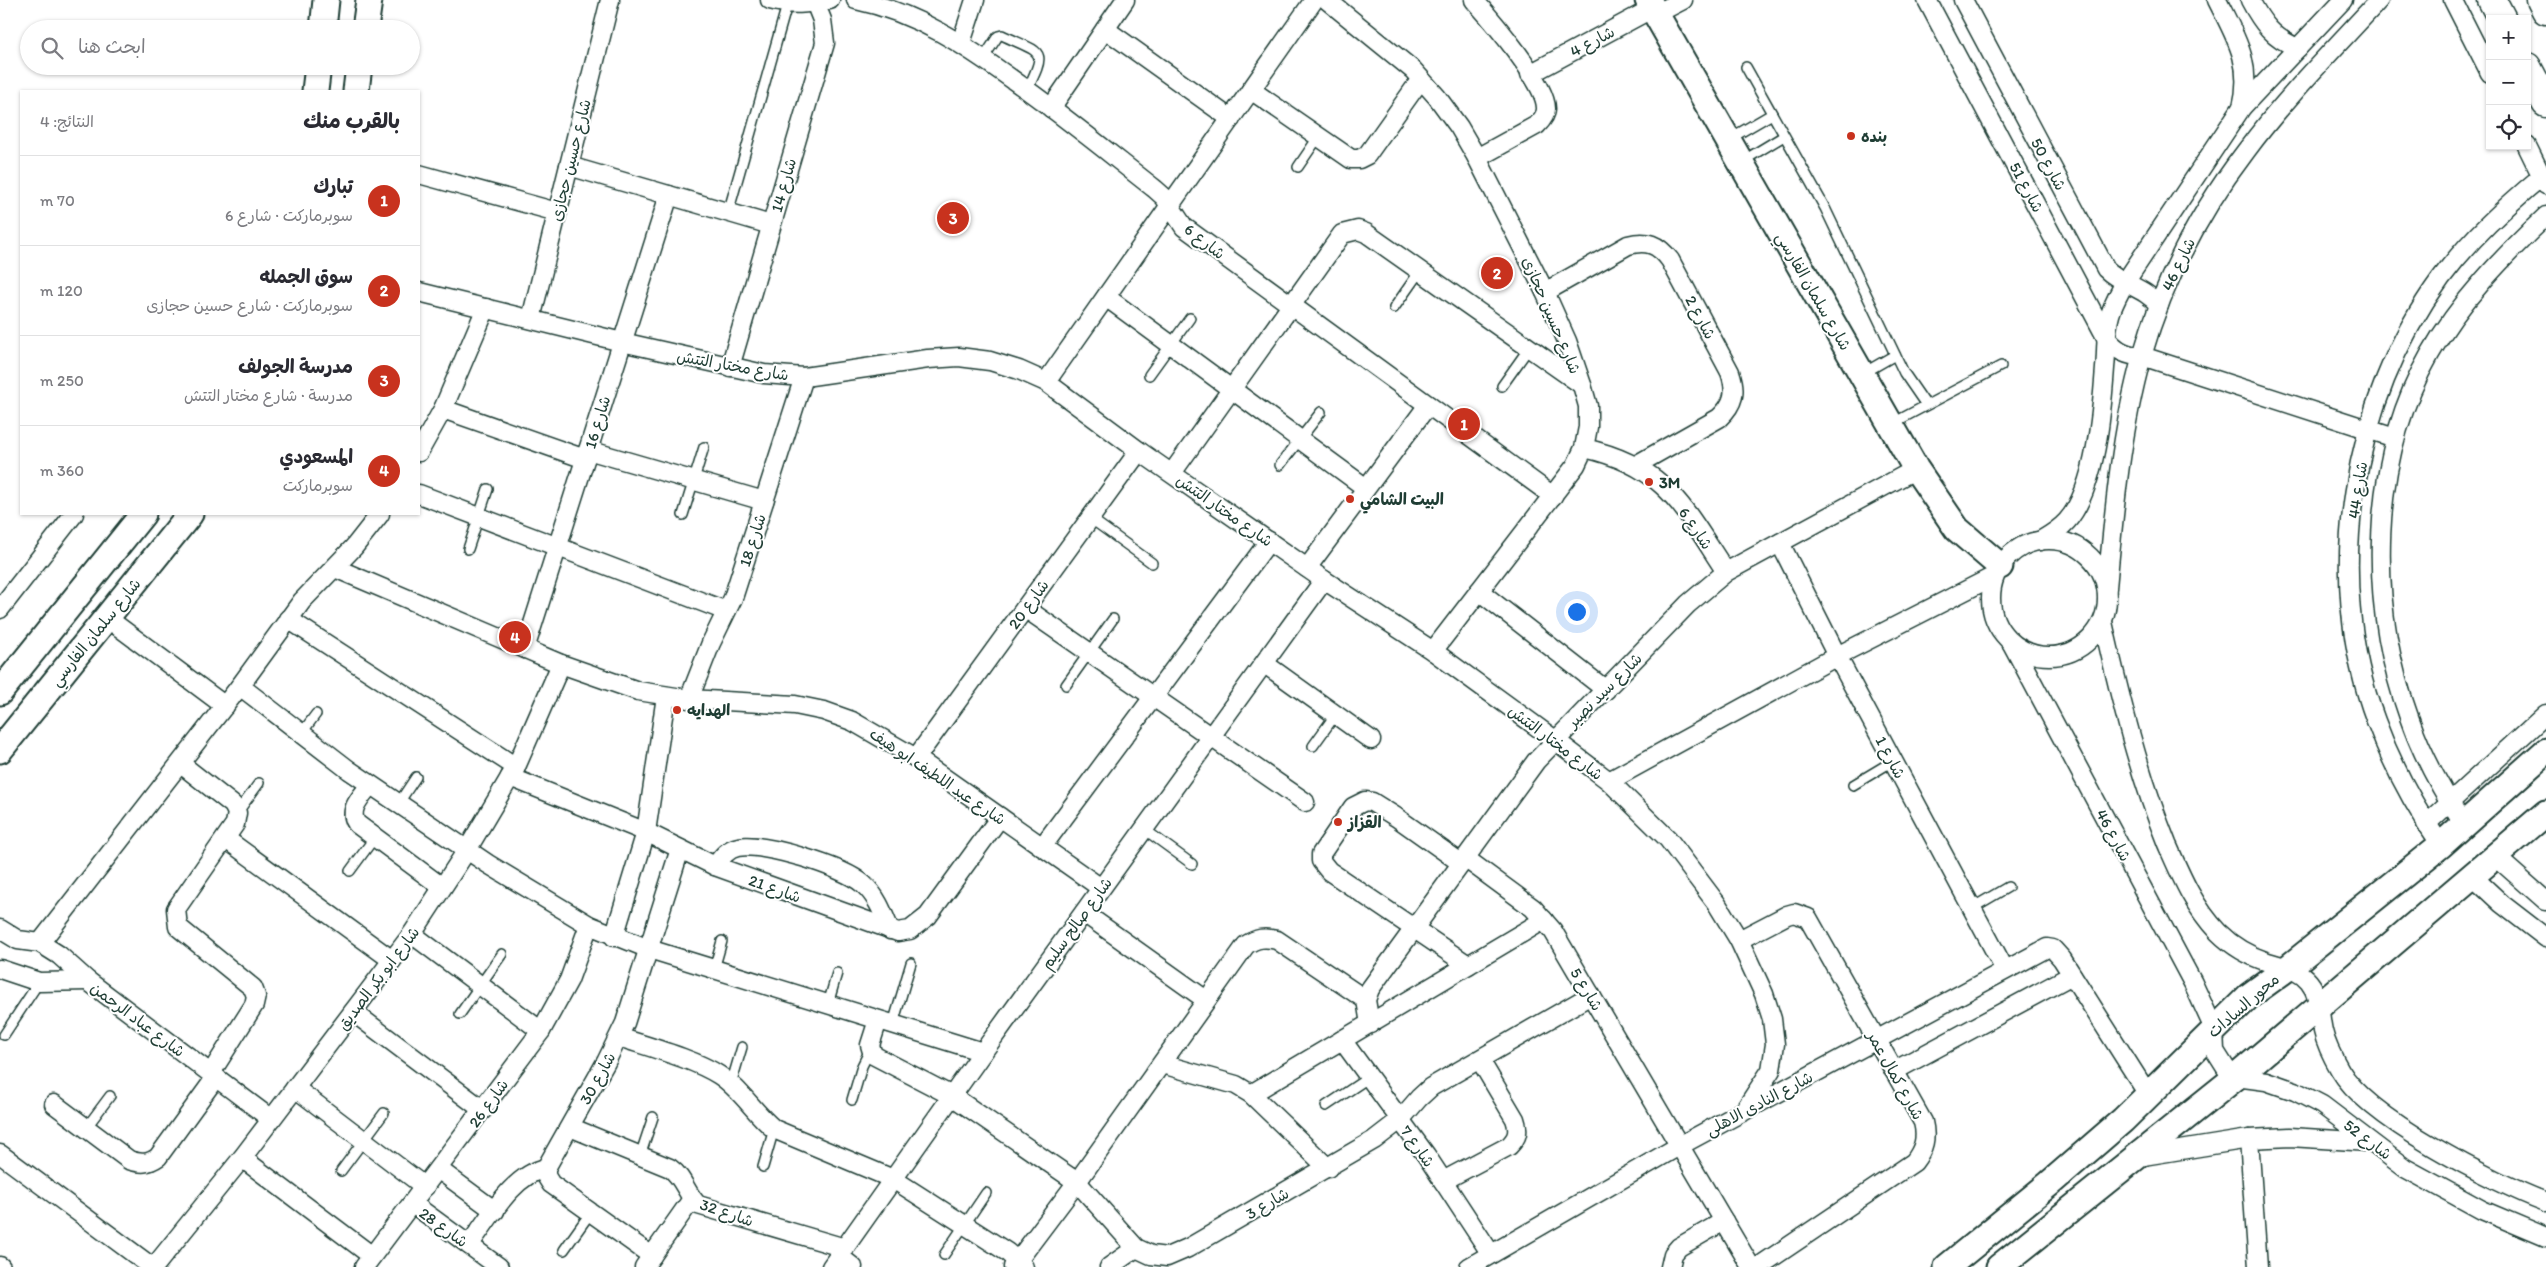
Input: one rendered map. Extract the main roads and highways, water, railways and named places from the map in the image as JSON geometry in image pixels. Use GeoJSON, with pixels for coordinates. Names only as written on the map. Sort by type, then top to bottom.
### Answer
{"type":"FeatureCollection","features":[{"type":"Feature","properties":{"kind":"highway"},"geometry":{"type":"LineString","coordinates":[[2492,0],[2500,15]]}},
{"type":"Feature","properties":{"kind":"highway"},"geometry":{"type":"LineString","coordinates":[[2541,0],[2546,10]]}},
{"type":"Feature","properties":{"kind":"highway"},"geometry":{"type":"LineString","coordinates":[[2531,75],[2546,103]]}},
{"type":"Feature","properties":{"kind":"place","name":"بنده"},"geometry":{"type":"Point","coordinates":[1851,136]}},
{"type":"Feature","properties":{"kind":"place","name":"مدرسة الجولف"},"geometry":{"type":"Point","coordinates":[953,218]}},
{"type":"Feature","properties":{"kind":"place","name":"سوق الجمله"},"geometry":{"type":"Point","coordinates":[1497,273]}},
{"type":"Feature","properties":{"kind":"place","name":"تبارك"},"geometry":{"type":"Point","coordinates":[1464,424]}},
{"type":"Feature","properties":{"kind":"place","name":"3M"},"geometry":{"type":"Point","coordinates":[1649,482]}},
{"type":"Feature","properties":{"kind":"place","name":"البيت الشامي"},"geometry":{"type":"Point","coordinates":[1350,499]}},
{"type":"Feature","properties":{"kind":"place","name":"المسعودي"},"geometry":{"type":"Point","coordinates":[515,637]}},
{"type":"Feature","properties":{"kind":"place","name":"الهدايه"},"geometry":{"type":"Point","coordinates":[677,710]}},
{"type":"Feature","properties":{"kind":"place","name":"القزاز"},"geometry":{"type":"Point","coordinates":[1338,822]}}]}
